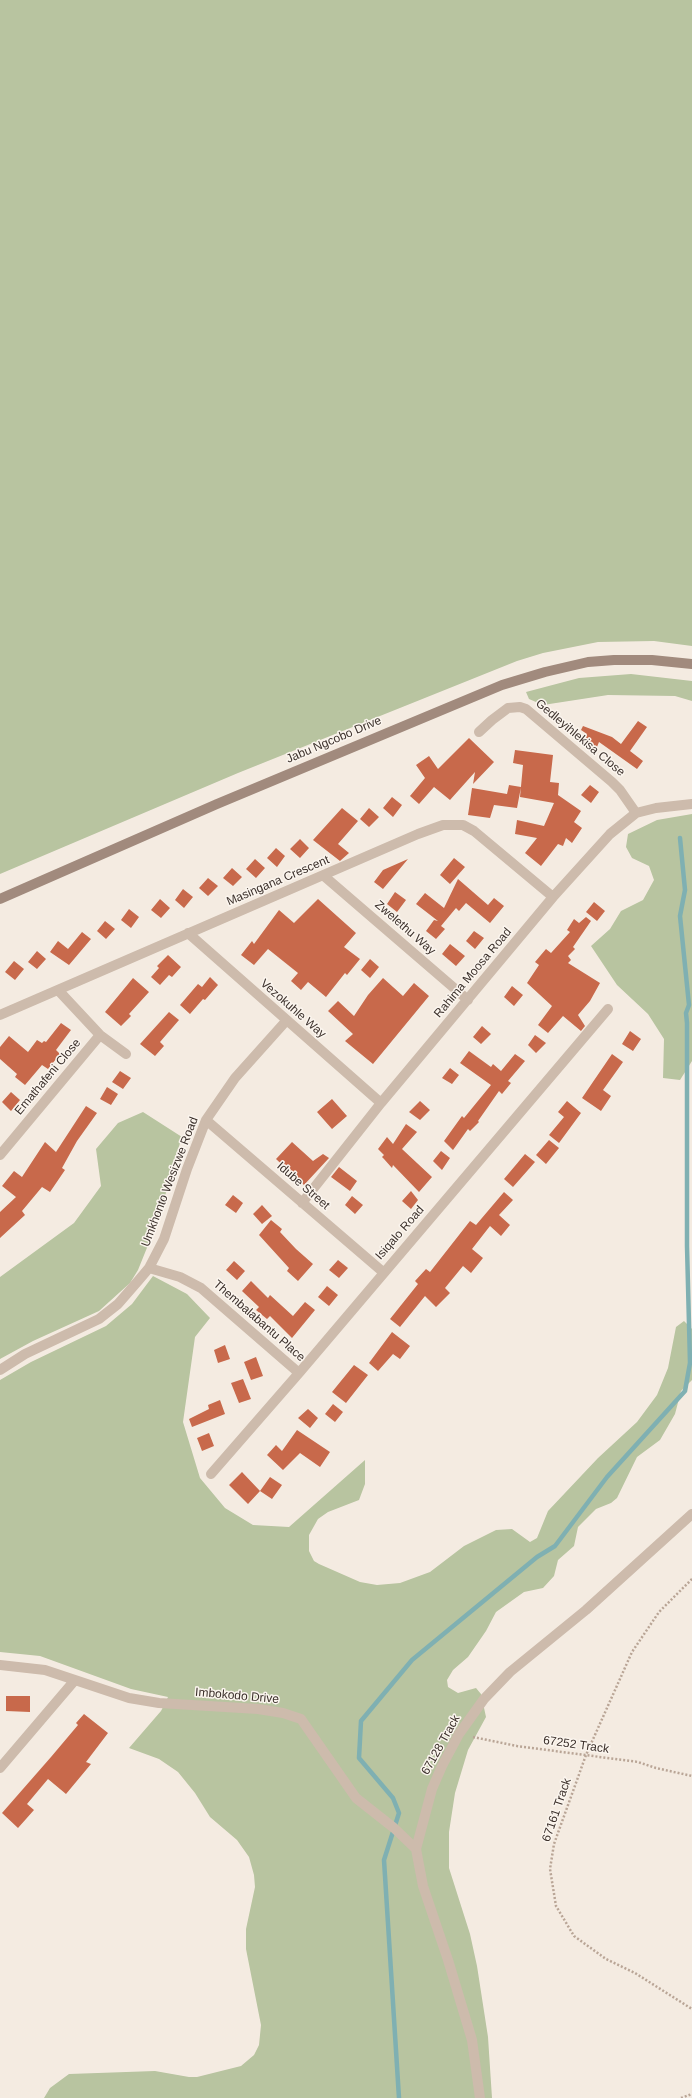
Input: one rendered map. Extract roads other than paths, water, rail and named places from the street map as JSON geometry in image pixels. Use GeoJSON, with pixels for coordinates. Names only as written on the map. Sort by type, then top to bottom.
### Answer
{"type":"FeatureCollection","features":[{"type":"Feature","properties":{"kind":"main road","name":"Jabu Ngcobo Drive"},"geometry":{"type":"LineString","coordinates":[[0,899],[217,804],[502,685],[588,662],[652,660],[692,664]]}},
{"type":"Feature","properties":{"kind":"street","name":"Gedleyihlekisa Close"},"geometry":{"type":"LineString","coordinates":[[479,732],[508,708],[520,707],[526,710],[612,782],[620,790],[636,813]]}},
{"type":"Feature","properties":{"kind":"street","name":"Rahima Moosa Road"},"geometry":{"type":"LineString","coordinates":[[302,1203],[381,1103],[553,897],[610,834],[636,813],[656,808],[692,804]]}},
{"type":"Feature","properties":{"kind":"street","name":"Masingana Crescent"},"geometry":{"type":"LineString","coordinates":[[0,1015],[418,834],[443,825],[463,825],[474,831],[553,897]]}},
{"type":"Feature","properties":{"kind":"street","name":"Zwelethu Way"},"geometry":{"type":"LineString","coordinates":[[324,876],[468,1000]]}},
{"type":"Feature","properties":{"kind":"street","name":"Vezokuhle Way"},"geometry":{"type":"LineString","coordinates":[[188,933],[286,1021],[381,1103]]}},
{"type":"Feature","properties":{"kind":"street"},"geometry":{"type":"LineString","coordinates":[[58,990],[100,1035],[126,1054]]}},
{"type":"Feature","properties":{"kind":"street","name":"Isiqalo Road"},"geometry":{"type":"LineString","coordinates":[[211,1474],[299,1373],[383,1272],[608,1009]]}},
{"type":"Feature","properties":{"kind":"street","name":"Umkhonto Wesizwe Road"},"geometry":{"type":"LineString","coordinates":[[0,1370],[25,1354],[99,1319],[118,1304],[149,1268],[169,1226],[187,1169],[206,1120],[235,1078],[286,1021]]}},
{"type":"Feature","properties":{"kind":"street","name":"Emathafeni Close"},"geometry":{"type":"LineString","coordinates":[[0,1155],[100,1035]]}},
{"type":"Feature","properties":{"kind":"street","name":"Idube Street"},"geometry":{"type":"LineString","coordinates":[[206,1120],[383,1272]]}},
{"type":"Feature","properties":{"kind":"street","name":"Thembalabantu Place"},"geometry":{"type":"LineString","coordinates":[[149,1268],[180,1277],[201,1288],[299,1373]]}},
{"type":"Feature","properties":{"kind":"street","name":"67128 Track"},"geometry":{"type":"LineString","coordinates":[[480,2098],[472,2040],[448,1960],[423,1886],[416,1848],[432,1789],[442,1766],[460,1734],[484,1699],[510,1672],[586,1610],[692,1514]]}},
{"type":"Feature","properties":{"kind":"street","name":"Imbokodo Drive"},"geometry":{"type":"LineString","coordinates":[[0,1665],[45,1670],[129,1698],[167,1703],[258,1709],[283,1713],[301,1719],[356,1798],[394,1828],[416,1848]]}},
{"type":"Feature","properties":{"kind":"street"},"geometry":{"type":"LineString","coordinates":[[0,1768],[75,1680]]}},
{"type":"Feature","properties":{"kind":"waterway"},"geometry":{"type":"LineString","coordinates":[[399,2098],[384,1860],[399,1813],[393,1798],[359,1758],[361,1721],[412,1660],[537,1557],[555,1546],[607,1477],[685,1391],[690,1363],[687,1246],[686,1013],[689,1005],[680,916],[685,890],[680,838]]}}]}
